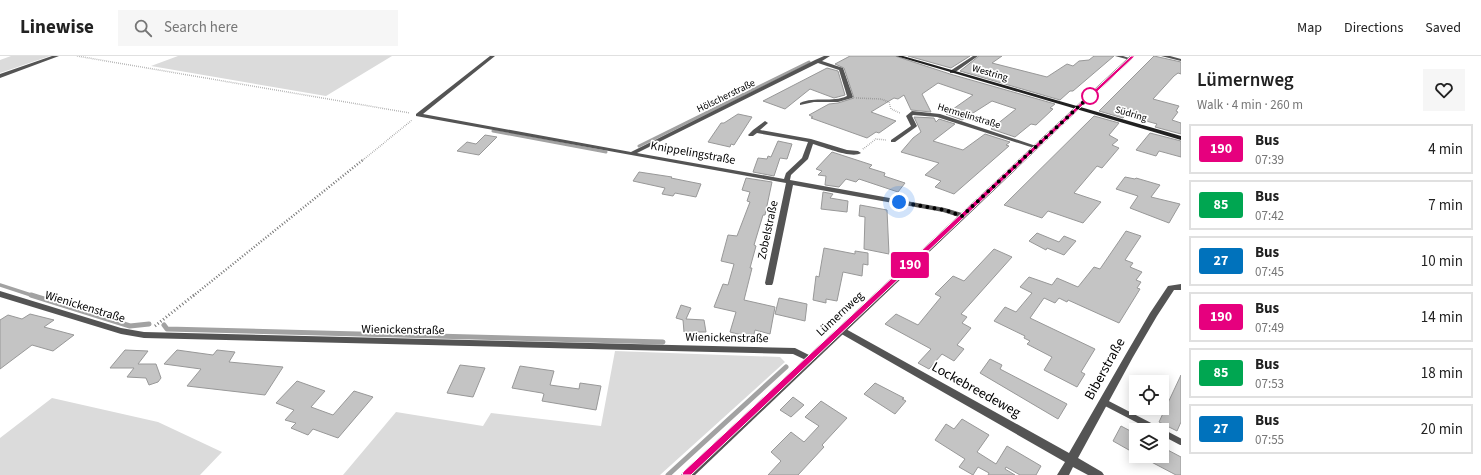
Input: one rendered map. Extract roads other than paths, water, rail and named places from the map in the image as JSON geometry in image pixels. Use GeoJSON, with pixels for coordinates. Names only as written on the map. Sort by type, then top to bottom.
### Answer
{"type":"FeatureCollection","features":[{"type":"Feature","properties":{"kind":"main road","name":"Westring"},"geometry":{"type":"LineString","coordinates":[[898,56],[1077,108]]}},
{"type":"Feature","properties":{"kind":"main road","name":"Südring"},"geometry":{"type":"LineString","coordinates":[[1077,108],[1181,138]]}},
{"type":"Feature","properties":{"kind":"street"},"geometry":{"type":"LineString","coordinates":[[0,76],[57,56]]}},
{"type":"Feature","properties":{"kind":"street","name":"Knippelingstraße"},"geometry":{"type":"LineString","coordinates":[[493,56],[418,115],[945,210],[962,216]]}},
{"type":"Feature","properties":{"kind":"street","name":"Hölscherstraße"},"geometry":{"type":"LineString","coordinates":[[633,153],[828,56]]}},
{"type":"Feature","properties":{"kind":"street"},"geometry":{"type":"LineString","coordinates":[[952,72],[976,56]]}},
{"type":"Feature","properties":{"kind":"street"},"geometry":{"type":"LineString","coordinates":[[1117,56],[1131,58]]}},
{"type":"Feature","properties":{"kind":"street"},"geometry":{"type":"LineString","coordinates":[[1163,56],[1181,60]]}},
{"type":"Feature","properties":{"kind":"street","name":"Lümernweg"},"geometry":{"type":"LineString","coordinates":[[687,475],[1131,58]]}},
{"type":"Feature","properties":{"kind":"street"},"geometry":{"type":"LineString","coordinates":[[802,104],[809,99],[843,101],[850,97],[841,69],[817,61]]}},
{"type":"Feature","properties":{"kind":"street","name":"Hermelinstraße"},"geometry":{"type":"LineString","coordinates":[[893,141],[914,126],[909,116],[912,113],[938,115],[1036,147]]}},
{"type":"Feature","properties":{"kind":"street"},"geometry":{"type":"LineString","coordinates":[[765,123],[753,133],[811,141],[846,152],[858,153]]}},
{"type":"Feature","properties":{"kind":"street"},"geometry":{"type":"LineString","coordinates":[[788,181],[788,174],[805,159],[811,141]]}},
{"type":"Feature","properties":{"kind":"street","name":"Zobelstraße"},"geometry":{"type":"LineString","coordinates":[[769,282],[788,181]]}},
{"type":"Feature","properties":{"kind":"street","name":"Biberstraße"},"geometry":{"type":"LineString","coordinates":[[1063,475],[1156,309],[1171,288],[1181,287]]}},
{"type":"Feature","properties":{"kind":"street","name":"Wienickenstraße"},"geometry":{"type":"LineString","coordinates":[[0,294],[121,331],[144,335],[795,351],[810,359]]}},
{"type":"Feature","properties":{"kind":"street","name":"Lockebreedeweg"},"geometry":{"type":"LineString","coordinates":[[841,330],[1098,475]]}},
{"type":"Feature","properties":{"kind":"lane"},"geometry":{"type":"LineString","coordinates":[[1104,402],[1144,423]]}},
{"type":"Feature","properties":{"kind":"lane"},"geometry":{"type":"LineString","coordinates":[[1169,436],[1181,442]]}},
{"type":"Feature","properties":{"kind":"waterway"},"geometry":{"type":"LineString","coordinates":[[639,146],[809,62]]}},
{"type":"Feature","properties":{"kind":"waterway"},"geometry":{"type":"LineString","coordinates":[[493,131],[606,152]]}},
{"type":"Feature","properties":{"kind":"waterway"},"geometry":{"type":"LineString","coordinates":[[0,285],[34,296]]}},
{"type":"Feature","properties":{"kind":"waterway"},"geometry":{"type":"LineString","coordinates":[[31,295],[130,326],[149,324]]}},
{"type":"Feature","properties":{"kind":"waterway"},"geometry":{"type":"LineString","coordinates":[[164,325],[167,329],[663,342]]}},
{"type":"Feature","properties":{"kind":"waterway"},"geometry":{"type":"LineString","coordinates":[[668,475],[786,367]]}}]}
